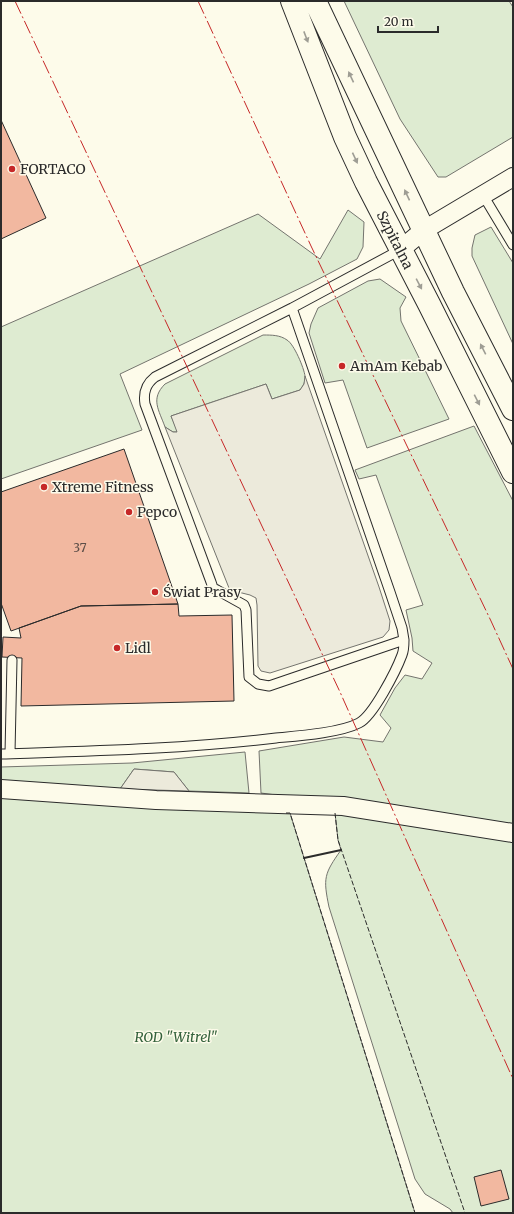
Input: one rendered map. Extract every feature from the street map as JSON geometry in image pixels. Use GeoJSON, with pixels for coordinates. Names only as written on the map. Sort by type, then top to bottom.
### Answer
{"type":"FeatureCollection","features":[{"type":"Feature","properties":{"kind":"street","name":"Szpitalna"},"geometry":{"type":"LineString","coordinates":[[292,1],[345,137],[366,182],[513,472]]}},
{"type":"Feature","properties":{"kind":"street","name":"Szpitalna"},"geometry":{"type":"LineString","coordinates":[[315,1],[453,292],[513,409]]}},
{"type":"Feature","properties":{"kind":"street"},"geometry":{"type":"LineString","coordinates":[[400,250],[424,230],[513,177]]}},
{"type":"Feature","properties":{"kind":"street"},"geometry":{"type":"LineString","coordinates":[[1,790],[156,800],[343,806],[513,833]]}},
{"type":"Feature","properties":{"kind":"lane"},"geometry":{"type":"LineString","coordinates":[[483,195],[513,245]]}},
{"type":"Feature","properties":{"kind":"lane"},"geometry":{"type":"LineString","coordinates":[[400,250],[292,308],[155,377],[147,385],[145,391],[145,404],[213,588],[244,605],[246,610],[249,677],[258,684],[269,686],[404,640]]}},
{"type":"Feature","properties":{"kind":"lane"},"geometry":{"type":"LineString","coordinates":[[12,660],[6,753],[145,749],[208,745],[299,736],[348,727],[365,719],[372,712],[396,669],[402,655],[404,640],[402,628],[292,308]]}},
{"type":"Feature","properties":{"kind":"green space"},"geometry":{"type":"Polygon","coordinates":[[[344,1],[509,1],[513,7],[513,137],[446,177],[438,177],[400,119],[344,1]]]}},
{"type":"Feature","properties":{"kind":"green space"},"geometry":{"type":"Polygon","coordinates":[[[348,210],[364,222],[363,247],[357,259],[309,284],[120,374],[142,430],[1,479],[1,327],[258,214],[320,259],[348,210]]]}},
{"type":"Feature","properties":{"kind":"green space"},"geometry":{"type":"Polygon","coordinates":[[[491,227],[513,263],[513,344],[472,256],[475,235],[491,227]]]}},
{"type":"Feature","properties":{"kind":"green space"},"geometry":{"type":"Polygon","coordinates":[[[380,279],[406,297],[400,308],[401,321],[449,419],[367,448],[343,380],[325,383],[309,333],[318,308],[368,281],[380,279]]]}},
{"type":"Feature","properties":{"kind":"green space"},"geometry":{"type":"Polygon","coordinates":[[[263,335],[282,337],[293,346],[301,362],[305,376],[305,382],[300,390],[272,399],[266,384],[171,416],[178,432],[173,432],[165,427],[158,410],[157,400],[160,389],[165,384],[263,335]]]}},
{"type":"Feature","properties":{"kind":"green space"},"geometry":{"type":"Polygon","coordinates":[[[474,426],[513,501],[513,827],[261,793],[259,751],[344,737],[383,742],[391,728],[380,715],[395,688],[405,675],[422,679],[432,663],[413,651],[412,638],[406,610],[423,605],[376,475],[359,479],[355,470],[474,426]]]}},
{"type":"Feature","properties":{"kind":"green space"},"geometry":{"type":"Polygon","coordinates":[[[245,752],[249,793],[189,791],[174,772],[134,769],[120,789],[1,781],[1,767],[132,763],[245,752]]]}},
{"type":"Feature","properties":{"kind":"green space","name":"ROD \"Witrel\""},"geometry":{"type":"Polygon","coordinates":[[[1,793],[290,813],[415,1213],[1,1213],[1,793]]]}},
{"type":"Feature","properties":{"kind":"green space"},"geometry":{"type":"Polygon","coordinates":[[[335,813],[513,840],[513,1213],[453,1213],[450,1209],[425,1194],[415,1179],[329,907],[326,877],[331,865],[341,850],[338,840],[335,813]]]}},
{"type":"Feature","properties":{"kind":"shaded area"},"geometry":{"type":"Polygon","coordinates":[[[305,376],[379,587],[390,621],[389,630],[383,637],[270,673],[261,671],[258,666],[256,598],[230,590],[165,427],[173,432],[177,432],[171,416],[266,384],[272,399],[300,390],[304,384],[305,376]]]}},
{"type":"Feature","properties":{"kind":"shaded area"},"geometry":{"type":"Polygon","coordinates":[[[134,769],[174,772],[189,791],[120,789],[134,769]]]}},
{"type":"Feature","properties":{"kind":"building","name":"FORTACO"},"geometry":{"type":"Polygon","coordinates":[[[1,120],[46,218],[1,239],[1,120]]]}},
{"type":"Feature","properties":{"kind":"building"},"geometry":{"type":"Polygon","coordinates":[[[124,449],[178,604],[81,606],[11,631],[1,603],[1,492],[124,449]]]}},
{"type":"Feature","properties":{"kind":"building","name":"Lidl"},"geometry":{"type":"Polygon","coordinates":[[[178,604],[179,616],[232,615],[234,701],[21,706],[22,658],[2,657],[3,637],[21,638],[19,628],[81,606],[178,604]]]}},
{"type":"Feature","properties":{"kind":"building"},"geometry":{"type":"Polygon","coordinates":[[[501,1170],[509,1199],[481,1206],[474,1177],[501,1170]]]}},
{"type":"Feature","properties":{"kind":"fence"},"geometry":{"type":"LineString","coordinates":[[286,813],[290,813],[415,1213]]}},
{"type":"Feature","properties":{"kind":"fence"},"geometry":{"type":"LineString","coordinates":[[335,813],[338,840],[465,1213]]}},
{"type":"Feature","properties":{"kind":"wall"},"geometry":{"type":"LineString","coordinates":[[304,858],[341,850]]}},
{"type":"Feature","properties":{"kind":"power"},"geometry":{"type":"LineString","coordinates":[[15,1],[340,692],[513,1079]]}},
{"type":"Feature","properties":{"kind":"power"},"geometry":{"type":"LineString","coordinates":[[198,1],[311,246],[513,669]]}},
{"type":"Feature","properties":{"kind":"place","name":"FORTACO"},"geometry":{"type":"Point","coordinates":[12,169]}},
{"type":"Feature","properties":{"kind":"place","name":"AmAm Kebab"},"geometry":{"type":"Point","coordinates":[342,366]}},
{"type":"Feature","properties":{"kind":"place","name":"Xtreme Fitness"},"geometry":{"type":"Point","coordinates":[44,487]}},
{"type":"Feature","properties":{"kind":"place","name":"Pepco"},"geometry":{"type":"Point","coordinates":[129,512]}},
{"type":"Feature","properties":{"kind":"place","name":"Świat Prasy"},"geometry":{"type":"Point","coordinates":[155,592]}},
{"type":"Feature","properties":{"kind":"place","name":"Lidl"},"geometry":{"type":"Point","coordinates":[117,648]}}]}
